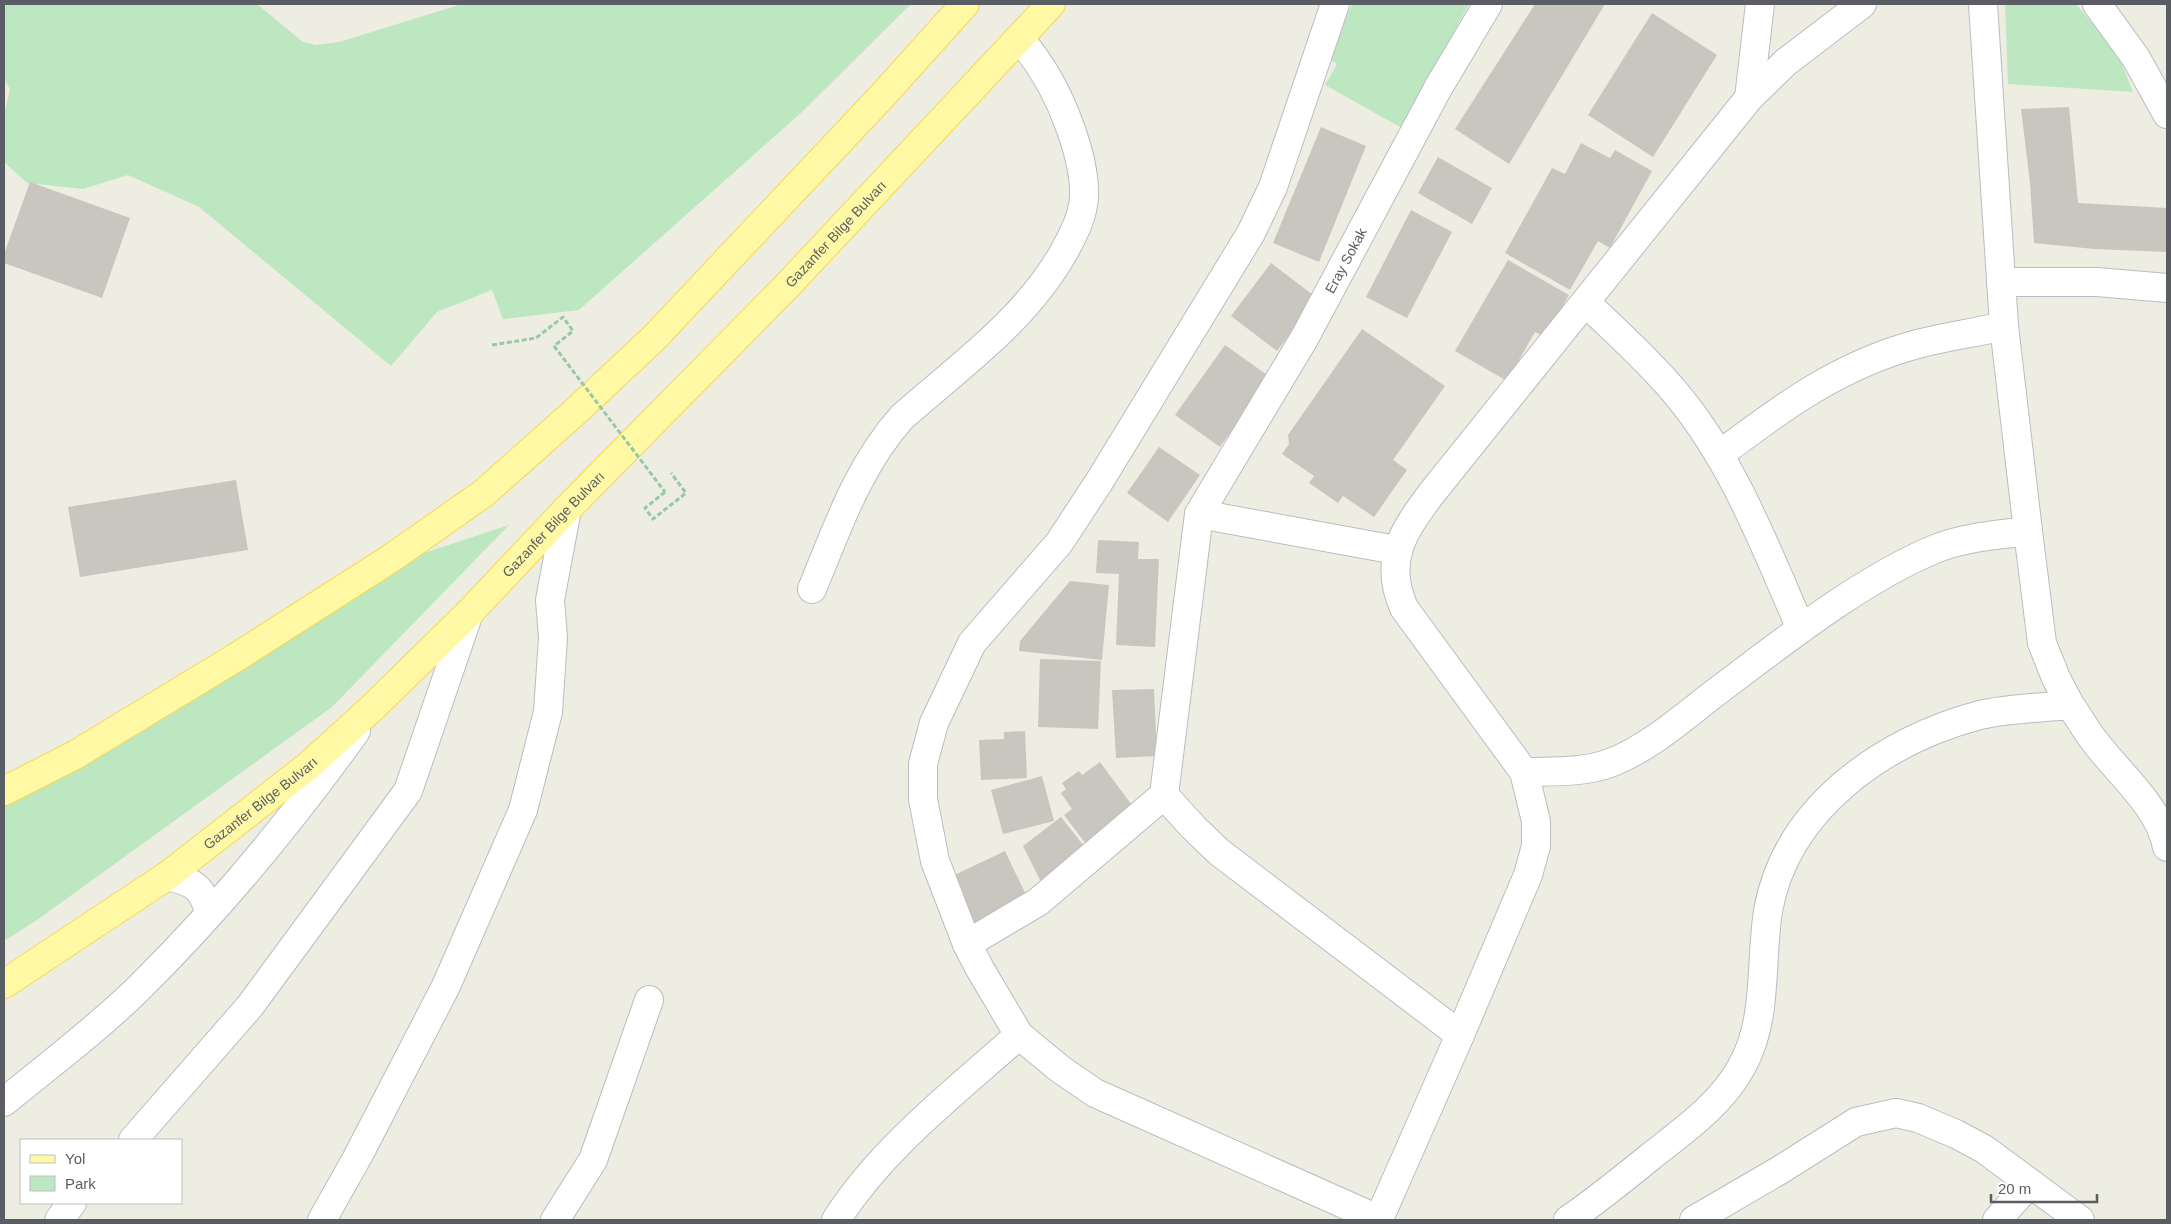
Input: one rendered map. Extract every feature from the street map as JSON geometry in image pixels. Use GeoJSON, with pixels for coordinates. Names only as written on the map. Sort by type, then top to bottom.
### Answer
{"type":"FeatureCollection","features":[{"type":"Feature","properties":{"kind":"main road"},"geometry":{"type":"LineString","coordinates":[[4,791],[75,754],[236,658],[390,559],[484,493],[576,412],[654,338],[883,95],[965,4]]}},
{"type":"Feature","properties":{"kind":"main road","name":"Gazanfer Bilge Bulvarı"},"geometry":{"type":"LineString","coordinates":[[4,984],[168,876],[307,767],[372,708],[469,613],[567,509],[785,288],[1051,4]]}},
{"type":"Feature","properties":{"kind":"street"},"geometry":{"type":"LineString","coordinates":[[1335,4],[1272,188],[1251,233],[1104,474],[1059,543],[972,643],[934,723],[923,764],[923,799],[928,834],[935,862],[967,944],[996,999],[1019,1035],[1060,1069],[1095,1093],[1380,1220],[1528,875],[1536,846],[1536,821],[1524,772],[1404,608],[1396,589],[1396,550],[1409,524],[1431,494],[1749,98],[1786,62],[1862,4]]}},
{"type":"Feature","properties":{"kind":"street","name":"Eray Sokak"},"geometry":{"type":"LineString","coordinates":[[1199,514],[1305,337],[1438,88],[1488,4]]}},
{"type":"Feature","properties":{"kind":"street"},"geometry":{"type":"LineString","coordinates":[[1749,98],[1760,4]]}},
{"type":"Feature","properties":{"kind":"street"},"geometry":{"type":"LineString","coordinates":[[1983,4],[2004,326],[2042,643],[2070,705],[2095,743],[2134,787],[2151,811],[2167,847]]}},
{"type":"Feature","properties":{"kind":"street"},"geometry":{"type":"LineString","coordinates":[[2097,4],[2136,58],[2167,114]]}},
{"type":"Feature","properties":{"kind":"street"},"geometry":{"type":"LineString","coordinates":[[812,589],[858,480],[888,434],[909,411],[1020,314],[1050,278],[1081,215],[1084,197],[1083,172],[1077,146],[1055,87],[1037,59],[1020,39]]}},
{"type":"Feature","properties":{"kind":"street"},"geometry":{"type":"LineString","coordinates":[[2001,282],[2097,282],[2167,288]]}},
{"type":"Feature","properties":{"kind":"street"},"geometry":{"type":"LineString","coordinates":[[1586,303],[1668,384],[1719,455],[1760,534],[1802,628]]}},
{"type":"Feature","properties":{"kind":"street"},"geometry":{"type":"LineString","coordinates":[[1719,455],[1782,406],[1822,382],[1862,364],[1914,345],[2004,326]]}},
{"type":"Feature","properties":{"kind":"street"},"geometry":{"type":"LineString","coordinates":[[322,1220],[358,1156],[446,986],[523,810],[548,712],[553,638],[550,600],[567,509]]}},
{"type":"Feature","properties":{"kind":"street"},"geometry":{"type":"LineString","coordinates":[[967,944],[1038,902],[1164,795],[1199,514],[1396,550]]}},
{"type":"Feature","properties":{"kind":"street"},"geometry":{"type":"LineString","coordinates":[[1524,772],[1585,769],[1610,762],[1633,751],[1665,730],[1802,628],[1897,568],[1936,549],[1968,539],[2028,531]]}},
{"type":"Feature","properties":{"kind":"street"},"geometry":{"type":"LineString","coordinates":[[134,1139],[250,1006],[408,792],[469,613]]}},
{"type":"Feature","properties":{"kind":"street"},"geometry":{"type":"LineString","coordinates":[[1568,1220],[1679,1134],[1720,1097],[1742,1067],[1756,1034],[1768,910],[1779,872],[1799,834],[1823,804],[1859,772],[1900,746],[1950,724],[1982,715],[2070,705]]}},
{"type":"Feature","properties":{"kind":"street"},"geometry":{"type":"LineString","coordinates":[[4,1102],[137,990],[248,872],[301,806],[372,708]]}},
{"type":"Feature","properties":{"kind":"street"},"geometry":{"type":"LineString","coordinates":[[1164,795],[1219,852],[1460,1035]]}},
{"type":"Feature","properties":{"kind":"street"},"geometry":{"type":"LineString","coordinates":[[168,876],[187,881],[197,887],[205,897],[209,912]]}},
{"type":"Feature","properties":{"kind":"street"},"geometry":{"type":"LineString","coordinates":[[555,1220],[593,1160],[639,1034],[649,1000]]}},
{"type":"Feature","properties":{"kind":"street"},"geometry":{"type":"LineString","coordinates":[[836,1220],[887,1153],[1019,1035]]}},
{"type":"Feature","properties":{"kind":"street"},"geometry":{"type":"LineString","coordinates":[[1694,1220],[1780,1170],[1856,1122],[1896,1112],[1956,1134],[1984,1150],[2080,1220]]}},
{"type":"Feature","properties":{"kind":"street"},"geometry":{"type":"LineString","coordinates":[[1997,1220],[2030,1183]]}},
{"type":"Feature","properties":{"kind":"street"},"geometry":{"type":"LineString","coordinates":[[59,1220],[71,1204]]}},
{"type":"Feature","properties":{"kind":"path"},"geometry":{"type":"LineString","coordinates":[[492,345],[536,338],[562,317],[573,332],[554,346],[666,492],[645,508],[653,519],[686,493],[671,473]]}},
{"type":"Feature","properties":{"kind":"green space"},"geometry":{"type":"Polygon","coordinates":[[[4,4],[257,4],[303,42],[315,45],[339,42],[462,4],[911,4],[802,112],[579,310],[503,319],[492,290],[437,312],[391,366],[199,207],[128,175],[83,189],[27,183],[4,162],[4,115],[10,89],[4,79],[4,4]]]}},
{"type":"Feature","properties":{"kind":"green space"},"geometry":{"type":"Polygon","coordinates":[[[1352,4],[1469,4],[1402,128],[1325,85],[1337,64],[1328,58],[1352,4]]]}},
{"type":"Feature","properties":{"kind":"green space"},"geometry":{"type":"Polygon","coordinates":[[[2005,4],[2076,4],[2118,54],[2133,92],[2008,84],[2005,4]]]}},
{"type":"Feature","properties":{"kind":"green space"},"geometry":{"type":"Polygon","coordinates":[[[509,525],[332,707],[37,920],[4,941],[4,804],[412,557],[509,525]]]}},
{"type":"Feature","properties":{"kind":"building"},"geometry":{"type":"Polygon","coordinates":[[[1535,4],[1605,4],[1509,164],[1455,129],[1535,4]]]}},
{"type":"Feature","properties":{"kind":"building"},"geometry":{"type":"Polygon","coordinates":[[[1652,13],[1717,55],[1653,157],[1588,115],[1652,13]]]}},
{"type":"Feature","properties":{"kind":"building"},"geometry":{"type":"Polygon","coordinates":[[[2069,107],[2078,203],[2167,208],[2167,252],[2094,249],[2034,243],[2030,183],[2021,109],[2069,107]]]}},
{"type":"Feature","properties":{"kind":"building"},"geometry":{"type":"Polygon","coordinates":[[[1321,127],[1366,146],[1319,262],[1273,243],[1321,127]]]}},
{"type":"Feature","properties":{"kind":"building"},"geometry":{"type":"Polygon","coordinates":[[[1581,143],[1610,158],[1615,150],[1652,171],[1610,248],[1598,241],[1570,290],[1505,253],[1552,168],[1565,174],[1581,143]]]}},
{"type":"Feature","properties":{"kind":"building"},"geometry":{"type":"Polygon","coordinates":[[[1438,157],[1492,188],[1472,224],[1418,193],[1438,157]]]}},
{"type":"Feature","properties":{"kind":"building"},"geometry":{"type":"Polygon","coordinates":[[[30,182],[130,218],[102,298],[4,263],[4,254],[30,182]]]}},
{"type":"Feature","properties":{"kind":"building"},"geometry":{"type":"Polygon","coordinates":[[[1411,210],[1452,232],[1407,318],[1366,297],[1411,210]]]}},
{"type":"Feature","properties":{"kind":"building"},"geometry":{"type":"Polygon","coordinates":[[[1508,260],[1569,295],[1545,337],[1535,332],[1507,381],[1455,351],[1508,260]]]}},
{"type":"Feature","properties":{"kind":"building"},"geometry":{"type":"Polygon","coordinates":[[[1271,263],[1317,298],[1277,351],[1231,316],[1271,263]]]}},
{"type":"Feature","properties":{"kind":"building"},"geometry":{"type":"Polygon","coordinates":[[[1362,329],[1445,386],[1393,460],[1407,470],[1374,517],[1343,496],[1338,503],[1309,483],[1314,476],[1282,454],[1289,444],[1288,435],[1362,329]]]}},
{"type":"Feature","properties":{"kind":"building"},"geometry":{"type":"Polygon","coordinates":[[[1225,345],[1270,377],[1220,447],[1175,415],[1225,345]]]}},
{"type":"Feature","properties":{"kind":"building"},"geometry":{"type":"Polygon","coordinates":[[[1159,447],[1200,475],[1168,522],[1127,493],[1159,447]]]}},
{"type":"Feature","properties":{"kind":"building"},"geometry":{"type":"Polygon","coordinates":[[[236,480],[248,550],[80,577],[68,507],[236,480]]]}},
{"type":"Feature","properties":{"kind":"building"},"geometry":{"type":"Polygon","coordinates":[[[1098,540],[1139,542],[1138,559],[1159,559],[1155,647],[1116,645],[1119,574],[1096,573],[1098,540]]]}},
{"type":"Feature","properties":{"kind":"building"},"geometry":{"type":"Polygon","coordinates":[[[1070,581],[1109,585],[1102,660],[1019,651],[1020,641],[1070,581]]]}},
{"type":"Feature","properties":{"kind":"building"},"geometry":{"type":"Polygon","coordinates":[[[1040,659],[1101,661],[1098,729],[1038,727],[1040,659]]]}},
{"type":"Feature","properties":{"kind":"building"},"geometry":{"type":"Polygon","coordinates":[[[1154,689],[1157,756],[1116,758],[1112,690],[1154,689]]]}},
{"type":"Feature","properties":{"kind":"building"},"geometry":{"type":"Polygon","coordinates":[[[1025,731],[1027,778],[981,780],[979,740],[1004,739],[1004,732],[1025,731]]]}},
{"type":"Feature","properties":{"kind":"building"},"geometry":{"type":"Polygon","coordinates":[[[1100,762],[1134,808],[1086,844],[1064,815],[1072,809],[1061,793],[1066,789],[1062,783],[1079,771],[1082,775],[1100,762]]]}},
{"type":"Feature","properties":{"kind":"building"},"geometry":{"type":"Polygon","coordinates":[[[1042,776],[1054,821],[1003,834],[991,790],[1042,776]]]}},
{"type":"Feature","properties":{"kind":"building"},"geometry":{"type":"Polygon","coordinates":[[[1061,817],[1084,846],[1041,882],[1023,846],[1061,817]]]}},
{"type":"Feature","properties":{"kind":"building"},"geometry":{"type":"Polygon","coordinates":[[[1005,851],[1028,899],[970,927],[946,879],[1005,851]]]}}]}
